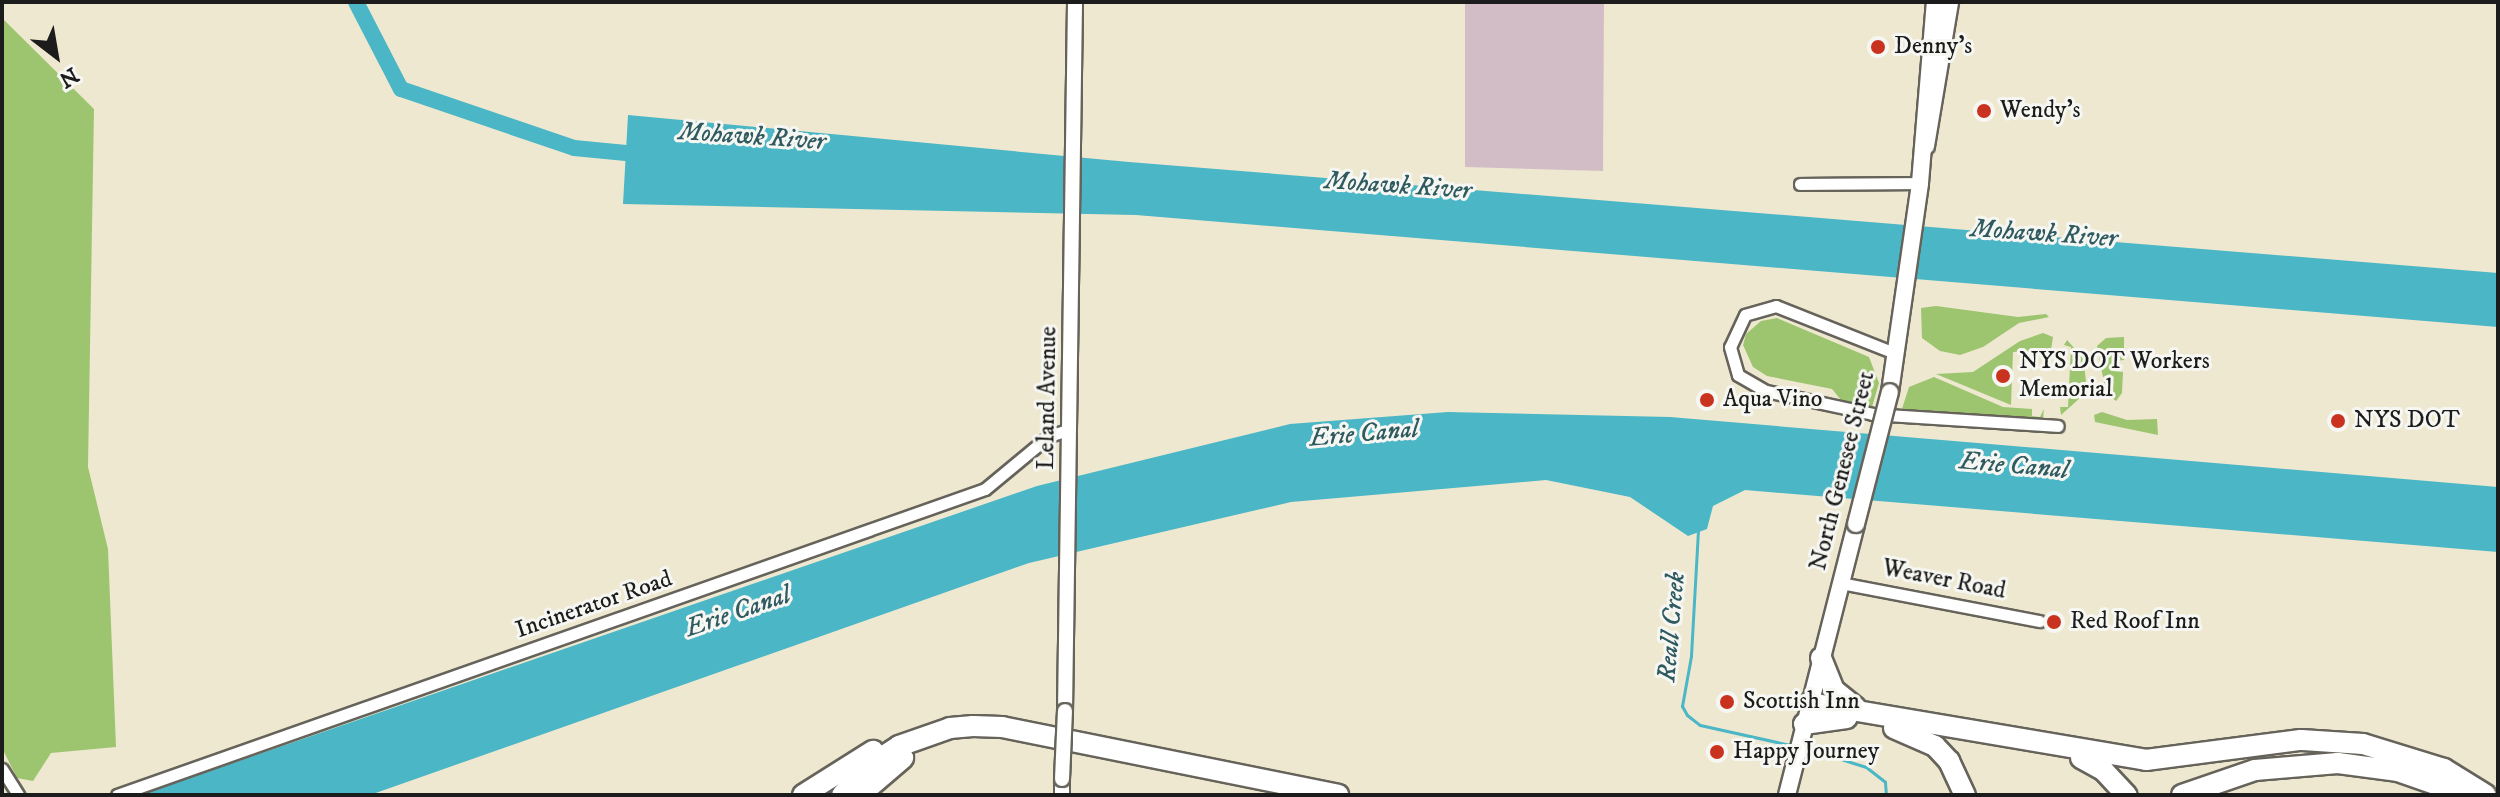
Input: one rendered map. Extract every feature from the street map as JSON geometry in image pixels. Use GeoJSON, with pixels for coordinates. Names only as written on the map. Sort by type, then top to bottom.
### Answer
{"type":"FeatureCollection","features":[{"type":"Feature","properties":{"kind":"highway"},"geometry":{"type":"LineString","coordinates":[[1821,658],[1834,690],[1859,710]]}},
{"type":"Feature","properties":{"kind":"highway"},"geometry":{"type":"LineString","coordinates":[[1810,703],[2146,760],[2333,740],[2398,751],[2444,769],[2486,795]]}},
{"type":"Feature","properties":{"kind":"highway"},"geometry":{"type":"LineString","coordinates":[[1803,730],[1844,717],[1915,734],[1949,761],[1965,795]]}},
{"type":"Feature","properties":{"kind":"highway"},"geometry":{"type":"LineString","coordinates":[[803,795],[873,751],[950,728],[1002,727],[1338,795]]}},
{"type":"Feature","properties":{"kind":"highway"},"geometry":{"type":"LineString","coordinates":[[842,795],[870,765],[927,735]]}},
{"type":"Feature","properties":{"kind":"highway"},"geometry":{"type":"LineString","coordinates":[[851,795],[884,765],[912,751],[970,738],[999,739],[1294,795]]}},
{"type":"Feature","properties":{"kind":"highway"},"geometry":{"type":"LineString","coordinates":[[2055,746],[2104,771],[2126,795]]}},
{"type":"Feature","properties":{"kind":"highway"},"geometry":{"type":"LineString","coordinates":[[860,795],[912,751]]}},
{"type":"Feature","properties":{"kind":"highway"},"geometry":{"type":"LineString","coordinates":[[2182,795],[2255,770],[2338,763],[2398,771],[2466,795]]}},
{"type":"Feature","properties":{"kind":"main road","name":"North Genesee Street"},"geometry":{"type":"LineString","coordinates":[[1787,795],[1890,392],[1920,183],[1923,155],[1921,124],[1935,2]]}},
{"type":"Feature","properties":{"kind":"main road","name":"North Genesee Street"},"geometry":{"type":"LineString","coordinates":[[1923,155],[1934,124],[1950,2]]}},
{"type":"Feature","properties":{"kind":"street","name":"Leland Avenue"},"geometry":{"type":"LineString","coordinates":[[1062,795],[1068,581],[1075,2]]}},
{"type":"Feature","properties":{"kind":"street"},"geometry":{"type":"LineString","coordinates":[[1800,184],[1920,183]]}},
{"type":"Feature","properties":{"kind":"street"},"geometry":{"type":"LineString","coordinates":[[1897,354],[1776,306],[1755,308],[1732,334],[1732,363],[1751,385],[1873,414],[2058,426]]}},
{"type":"Feature","properties":{"kind":"street","name":"Incinerator Road"},"geometry":{"type":"LineString","coordinates":[[117,795],[985,489],[1049,436],[1070,429]]}},
{"type":"Feature","properties":{"kind":"street","name":"Weaver Road"},"geometry":{"type":"LineString","coordinates":[[1840,583],[2039,621]]}},
{"type":"Feature","properties":{"kind":"street"},"geometry":{"type":"LineString","coordinates":[[2,769],[18,795]]}},
{"type":"Feature","properties":{"kind":"shaded area"},"geometry":{"type":"Polygon","coordinates":[[[1465,2],[1604,2],[1603,171],[1465,167],[1465,2]]]}},
{"type":"Feature","properties":{"kind":"green space"},"geometry":{"type":"Polygon","coordinates":[[[2,18],[94,109],[88,467],[108,549],[116,747],[51,753],[33,781],[17,778],[2,748],[2,18]]]}},
{"type":"Feature","properties":{"kind":"green space"},"geometry":{"type":"Polygon","coordinates":[[[1936,306],[2018,317],[2046,314],[2049,317],[2019,323],[1983,347],[1960,355],[1940,351],[1922,338],[1921,308],[1936,306]]]}},
{"type":"Feature","properties":{"kind":"green space"},"geometry":{"type":"Polygon","coordinates":[[[1777,318],[1869,357],[1879,383],[1872,407],[1841,400],[1832,389],[1767,376],[1753,367],[1743,345],[1746,334],[1761,321],[1777,318]]]}},
{"type":"Feature","properties":{"kind":"green space"},"geometry":{"type":"Polygon","coordinates":[[[2043,333],[2053,337],[2051,350],[2013,352],[2011,405],[1936,374],[1973,372],[2020,341],[2043,333]]]}},
{"type":"Feature","properties":{"kind":"green space"},"geometry":{"type":"Polygon","coordinates":[[[2124,337],[2124,360],[2113,361],[2113,371],[2123,372],[2122,393],[2116,401],[2106,393],[2097,346],[2106,338],[2124,337]]]}},
{"type":"Feature","properties":{"kind":"green space"},"geometry":{"type":"Polygon","coordinates":[[[2067,340],[2083,358],[2086,381],[2080,398],[2061,415],[2060,407],[2068,407],[2071,347],[2064,345],[2067,340]]]}},
{"type":"Feature","properties":{"kind":"green space"},"geometry":{"type":"Polygon","coordinates":[[[1934,377],[2003,407],[2032,409],[2032,416],[2040,417],[2044,409],[2043,419],[1901,412],[1909,387],[1934,377]]]}},
{"type":"Feature","properties":{"kind":"green space"},"geometry":{"type":"Polygon","coordinates":[[[2102,412],[2127,420],[2157,419],[2158,435],[2095,422],[2094,415],[2102,412]]]}},
{"type":"Feature","properties":{"kind":"water"},"geometry":{"type":"Polygon","coordinates":[[[628,115],[1129,162],[2498,273],[2498,327],[1136,215],[623,204],[628,115]]]}},
{"type":"Feature","properties":{"kind":"water","name":"Erie Canal"},"geometry":{"type":"Polygon","coordinates":[[[1448,412],[1670,417],[2498,487],[2498,552],[1745,490],[1713,506],[1707,529],[1688,536],[1630,497],[1546,480],[1291,502],[1029,563],[370,795],[140,795],[1037,486],[1290,424],[1448,412]]]}},
{"type":"Feature","properties":{"kind":"waterway","name":"Mohawk River"},"geometry":{"type":"LineString","coordinates":[[356,2],[401,89],[574,148],[647,155]]}},
{"type":"Feature","properties":{"kind":"waterway","name":"Reall Creek"},"geometry":{"type":"LineString","coordinates":[[1698,530],[1691,656],[1682,706],[1687,715],[1700,725],[1795,746]]}},
{"type":"Feature","properties":{"kind":"waterway","name":"Reall Creek"},"geometry":{"type":"LineString","coordinates":[[1806,748],[1866,767],[1885,782],[1886,795]]}},
{"type":"Feature","properties":{"kind":"place","name":"Denny's"},"geometry":{"type":"Point","coordinates":[1878,47]}},
{"type":"Feature","properties":{"kind":"place","name":"Wendy's"},"geometry":{"type":"Point","coordinates":[1984,111]}},
{"type":"Feature","properties":{"kind":"place","name":"NYS DOT Workers Memorial"},"geometry":{"type":"Point","coordinates":[2003,376]}},
{"type":"Feature","properties":{"kind":"place","name":"Aqua Vino"},"geometry":{"type":"Point","coordinates":[1707,400]}},
{"type":"Feature","properties":{"kind":"place","name":"NYS DOT"},"geometry":{"type":"Point","coordinates":[2338,421]}},
{"type":"Feature","properties":{"kind":"place","name":"Red Roof Inn"},"geometry":{"type":"Point","coordinates":[2054,622]}},
{"type":"Feature","properties":{"kind":"place","name":"Scottish Inn"},"geometry":{"type":"Point","coordinates":[1727,702]}},
{"type":"Feature","properties":{"kind":"place","name":"Happy Journey"},"geometry":{"type":"Point","coordinates":[1717,752]}}]}
